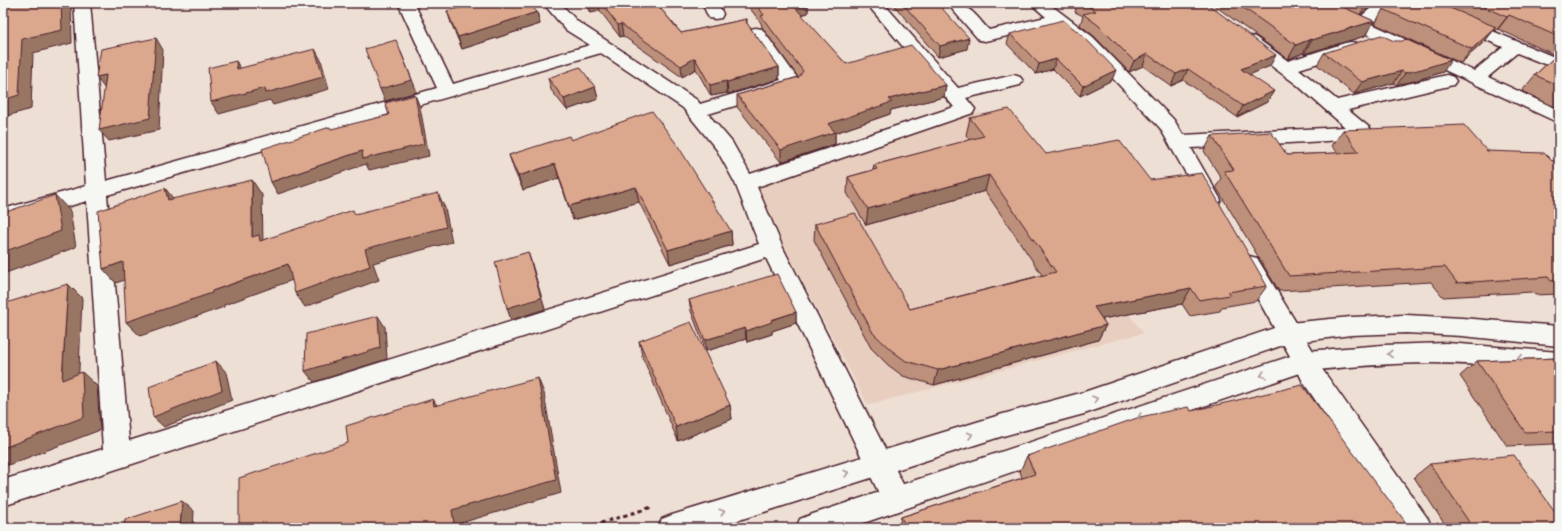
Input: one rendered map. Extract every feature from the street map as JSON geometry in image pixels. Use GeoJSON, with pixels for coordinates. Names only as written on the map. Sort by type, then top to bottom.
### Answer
{"type":"FeatureCollection","features":[{"type":"Feature","properties":{"kind":"street"},"geometry":{"type":"LineString","coordinates":[[82,3],[118,456]]}},
{"type":"Feature","properties":{"kind":"street"},"geometry":{"type":"LineString","coordinates":[[406,3],[447,91]]}},
{"type":"Feature","properties":{"kind":"street"},"geometry":{"type":"LineString","coordinates":[[551,3],[572,26],[690,104],[725,147],[745,183],[772,248],[896,499]]}},
{"type":"Feature","properties":{"kind":"street"},"geometry":{"type":"LineString","coordinates":[[1038,3],[1092,47],[1167,124],[1221,217]]}},
{"type":"Feature","properties":{"kind":"street"},"geometry":{"type":"LineString","coordinates":[[1312,3],[1559,117]]}},
{"type":"Feature","properties":{"kind":"street"},"geometry":{"type":"LineString","coordinates":[[1361,25],[1387,3]]}},
{"type":"Feature","properties":{"kind":"street"},"geometry":{"type":"LineString","coordinates":[[1412,3],[1559,65]]}},
{"type":"Feature","properties":{"kind":"street"},"geometry":{"type":"LineString","coordinates":[[1441,15],[1454,3]]}},
{"type":"Feature","properties":{"kind":"street"},"geometry":{"type":"LineString","coordinates":[[745,183],[966,109],[878,7]]}},
{"type":"Feature","properties":{"kind":"street"},"geometry":{"type":"LineString","coordinates":[[960,9],[985,36],[1059,19]]}},
{"type":"Feature","properties":{"kind":"street"},"geometry":{"type":"LineString","coordinates":[[696,111],[792,83],[756,33]]}},
{"type":"Feature","properties":{"kind":"street"},"geometry":{"type":"LineString","coordinates":[[1177,142],[1363,133],[1285,68],[1238,34]]}},
{"type":"Feature","properties":{"kind":"street"},"geometry":{"type":"LineString","coordinates":[[1285,68],[1376,39],[1447,81],[1333,107]]}},
{"type":"Feature","properties":{"kind":"street"},"geometry":{"type":"LineString","coordinates":[[1476,78],[1515,46]]}},
{"type":"Feature","properties":{"kind":"street"},"geometry":{"type":"LineString","coordinates":[[3,217],[603,47]]}},
{"type":"Feature","properties":{"kind":"street"},"geometry":{"type":"LineString","coordinates":[[953,95],[1014,81]]}},
{"type":"Feature","properties":{"kind":"street"},"geometry":{"type":"LineString","coordinates":[[3,493],[772,248]]}},
{"type":"Feature","properties":{"kind":"street"},"geometry":{"type":"LineString","coordinates":[[1241,251],[1306,361],[1312,374],[1418,528]]}},
{"type":"Feature","properties":{"kind":"street"},"geometry":{"type":"LineString","coordinates":[[672,528],[1003,425],[1084,403],[1289,333],[1350,326],[1406,324],[1462,327],[1559,336]]}},
{"type":"Feature","properties":{"kind":"street"},"geometry":{"type":"LineString","coordinates":[[810,528],[1306,361],[1388,354],[1432,353],[1481,355],[1559,362]]}},
{"type":"Feature","properties":{"kind":"shaded area"},"geometry":{"type":"Polygon","coordinates":[[[980,112],[1143,333],[868,405],[751,184],[980,112]]]}},
{"type":"Feature","properties":{"kind":"building"},"geometry":{"type":"Polygon","coordinates":[[[3,3],[61,3],[62,30],[22,39],[19,95],[3,100],[3,3]]]}},
{"type":"Feature","properties":{"kind":"building"},"geometry":{"type":"Polygon","coordinates":[[[479,3],[529,3],[537,12],[458,37],[447,11],[479,3]]]}},
{"type":"Feature","properties":{"kind":"building"},"geometry":{"type":"Polygon","coordinates":[[[601,3],[656,3],[681,33],[747,19],[746,22],[779,67],[727,82],[710,85],[695,58],[681,66],[621,24],[618,25],[601,3]]]}},
{"type":"Feature","properties":{"kind":"building"},"geometry":{"type":"Polygon","coordinates":[[[755,3],[802,3],[793,5],[846,64],[911,45],[946,85],[889,99],[892,102],[828,124],[835,132],[781,150],[737,95],[799,77],[803,71],[761,16],[764,15],[755,3]]]}},
{"type":"Feature","properties":{"kind":"building"},"geometry":{"type":"Polygon","coordinates":[[[902,3],[937,3],[969,38],[940,46],[902,3]]]}},
{"type":"Feature","properties":{"kind":"building"},"geometry":{"type":"Polygon","coordinates":[[[1083,3],[1206,3],[1276,55],[1241,69],[1274,91],[1243,106],[1188,69],[1176,74],[1147,54],[1134,61],[1098,25],[1083,14],[1096,11],[1083,3]]]}},
{"type":"Feature","properties":{"kind":"building"},"geometry":{"type":"Polygon","coordinates":[[[1237,3],[1334,3],[1374,21],[1312,40],[1311,39],[1296,45],[1237,3]]]}},
{"type":"Feature","properties":{"kind":"building"},"geometry":{"type":"Polygon","coordinates":[[[1391,3],[1438,3],[1496,27],[1472,49],[1383,9],[1391,3]]]}},
{"type":"Feature","properties":{"kind":"building"},"geometry":{"type":"Polygon","coordinates":[[[1474,3],[1559,4],[1559,37],[1509,15],[1507,17],[1474,3]]]}},
{"type":"Feature","properties":{"kind":"building"},"geometry":{"type":"Polygon","coordinates":[[[1063,20],[1083,36],[1116,70],[1083,86],[1056,59],[1039,64],[1010,34],[1063,20]]]}},
{"type":"Feature","properties":{"kind":"building"},"geometry":{"type":"Polygon","coordinates":[[[1381,35],[1394,41],[1403,41],[1405,39],[1451,60],[1422,69],[1405,73],[1402,71],[1362,82],[1324,53],[1381,35]]]}},
{"type":"Feature","properties":{"kind":"building"},"geometry":{"type":"Polygon","coordinates":[[[156,38],[150,118],[99,130],[106,75],[96,77],[101,49],[156,38]]]}},
{"type":"Feature","properties":{"kind":"building"},"geometry":{"type":"Polygon","coordinates":[[[396,40],[412,80],[380,89],[365,49],[396,40]]]}},
{"type":"Feature","properties":{"kind":"building"},"geometry":{"type":"Polygon","coordinates":[[[315,49],[323,77],[266,93],[265,88],[211,102],[208,68],[236,61],[237,69],[315,49]]]}},
{"type":"Feature","properties":{"kind":"building"},"geometry":{"type":"Polygon","coordinates":[[[1559,53],[1559,86],[1535,75],[1559,53]]]}},
{"type":"Feature","properties":{"kind":"building"},"geometry":{"type":"Polygon","coordinates":[[[580,67],[595,87],[564,99],[548,78],[580,67]]]}},
{"type":"Feature","properties":{"kind":"building"},"geometry":{"type":"Polygon","coordinates":[[[415,95],[424,144],[363,159],[362,151],[271,182],[262,149],[330,127],[331,129],[389,115],[385,103],[415,95]]]}},
{"type":"Feature","properties":{"kind":"building"},"geometry":{"type":"Polygon","coordinates":[[[1009,109],[1046,154],[1119,140],[1150,180],[1202,173],[1267,286],[1228,292],[1230,295],[1199,300],[1191,288],[1094,307],[1106,325],[938,370],[906,361],[891,350],[873,333],[815,224],[855,213],[910,309],[1056,272],[989,175],[868,209],[848,177],[877,169],[874,165],[984,136],[970,118],[1009,109]]]}},
{"type":"Feature","properties":{"kind":"building"},"geometry":{"type":"Polygon","coordinates":[[[652,111],[678,146],[731,231],[668,250],[636,187],[569,206],[555,164],[518,176],[509,155],[569,136],[571,140],[652,111]]]}},
{"type":"Feature","properties":{"kind":"building"},"geometry":{"type":"Polygon","coordinates":[[[1464,125],[1487,151],[1544,153],[1552,161],[1559,161],[1559,280],[1551,281],[1548,277],[1457,283],[1445,267],[1289,276],[1224,171],[1234,170],[1212,136],[1271,132],[1287,155],[1359,152],[1343,130],[1464,125]]]}},
{"type":"Feature","properties":{"kind":"building"},"geometry":{"type":"Polygon","coordinates":[[[252,180],[252,237],[259,235],[260,241],[353,210],[355,214],[438,193],[446,227],[365,249],[370,266],[295,293],[288,264],[212,291],[212,293],[126,322],[123,262],[103,269],[98,211],[165,188],[168,200],[252,180]]]}},
{"type":"Feature","properties":{"kind":"building"},"geometry":{"type":"Polygon","coordinates":[[[55,195],[61,231],[3,252],[3,213],[55,195]]]}},
{"type":"Feature","properties":{"kind":"building"},"geometry":{"type":"Polygon","coordinates":[[[528,252],[541,298],[507,308],[495,262],[528,252]]]}},
{"type":"Feature","properties":{"kind":"building"},"geometry":{"type":"Polygon","coordinates":[[[777,274],[796,312],[771,320],[772,322],[746,331],[745,328],[705,340],[689,300],[777,274]]]}},
{"type":"Feature","properties":{"kind":"building"},"geometry":{"type":"Polygon","coordinates":[[[68,284],[62,380],[82,372],[84,417],[3,448],[3,332],[6,303],[68,284]]]}},
{"type":"Feature","properties":{"kind":"building"},"geometry":{"type":"Polygon","coordinates":[[[378,316],[380,348],[305,371],[306,334],[378,316]]]}},
{"type":"Feature","properties":{"kind":"building"},"geometry":{"type":"Polygon","coordinates":[[[691,322],[730,405],[676,427],[639,341],[691,322]]]}},
{"type":"Feature","properties":{"kind":"building"},"geometry":{"type":"Polygon","coordinates":[[[1559,358],[1559,431],[1525,432],[1477,361],[1559,358]]]}},
{"type":"Feature","properties":{"kind":"building"},"geometry":{"type":"Polygon","coordinates":[[[216,361],[222,390],[153,417],[149,387],[216,361]]]}},
{"type":"Feature","properties":{"kind":"building"},"geometry":{"type":"Polygon","coordinates":[[[538,378],[556,480],[452,510],[454,523],[438,528],[239,528],[239,478],[348,443],[346,426],[433,399],[434,406],[538,378]]]}},
{"type":"Feature","properties":{"kind":"building"},"geometry":{"type":"Polygon","coordinates":[[[1302,385],[1410,528],[907,528],[901,517],[1035,474],[1027,456],[1140,417],[1188,407],[1191,411],[1302,385]]]}},
{"type":"Feature","properties":{"kind":"building"},"geometry":{"type":"Polygon","coordinates":[[[1514,455],[1559,517],[1559,528],[1473,528],[1430,464],[1514,455]]]}},
{"type":"Feature","properties":{"kind":"building"},"geometry":{"type":"Polygon","coordinates":[[[182,501],[180,528],[124,528],[125,520],[182,501]]]}}]}
